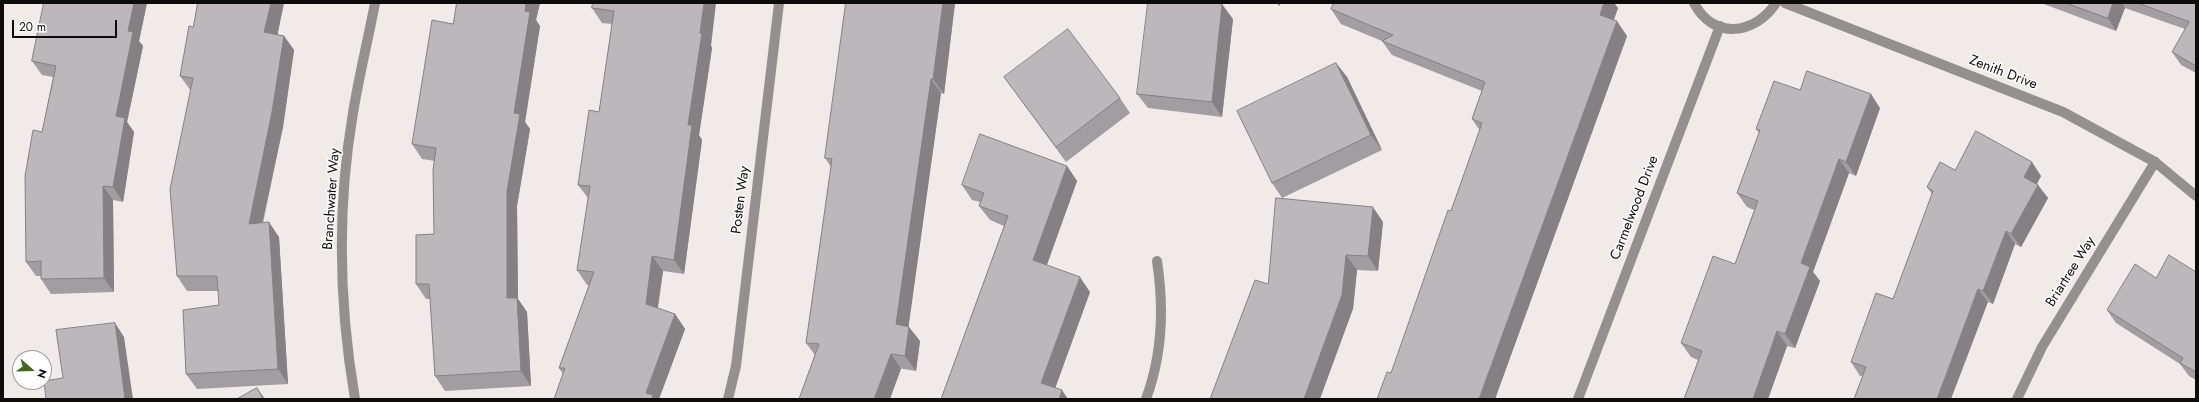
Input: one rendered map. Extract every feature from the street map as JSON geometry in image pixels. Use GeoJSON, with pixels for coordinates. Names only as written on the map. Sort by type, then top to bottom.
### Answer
{"type":"FeatureCollection","features":[{"type":"Feature","properties":{"kind":"street","name":"Branchwater Way"},"geometry":{"type":"LineString","coordinates":[[355,399],[346,349],[342,290],[343,202],[353,114],[375,3]]}},
{"type":"Feature","properties":{"kind":"street","name":"Posten Way"},"geometry":{"type":"LineString","coordinates":[[728,399],[736,366],[779,3]]}},
{"type":"Feature","properties":{"kind":"street"},"geometry":{"type":"LineString","coordinates":[[1694,3],[1698,12],[1710,22],[1720,26],[1741,29],[1757,24],[1769,14],[1776,3]]}},
{"type":"Feature","properties":{"kind":"street","name":"Zenith Drive"},"geometry":{"type":"LineString","coordinates":[[1785,3],[2063,112],[2155,162],[2196,196]]}},
{"type":"Feature","properties":{"kind":"street","name":"Carmelwood Drive"},"geometry":{"type":"LineString","coordinates":[[1578,399],[1720,26]]}},
{"type":"Feature","properties":{"kind":"street","name":"Briartree Way"},"geometry":{"type":"LineString","coordinates":[[2017,399],[2042,347],[2155,162]]}},
{"type":"Feature","properties":{"kind":"street"},"geometry":{"type":"LineString","coordinates":[[1146,399],[1160,340],[1160,285],[1157,261]]}},
{"type":"Feature","properties":{"kind":"building"},"geometry":{"type":"Polygon","coordinates":[[[44,3],[134,3],[128,31],[133,32],[116,116],[125,118],[113,187],[103,186],[104,278],[41,279],[41,261],[26,262],[25,176],[33,130],[42,132],[56,66],[32,61],[44,3]]]}},
{"type":"Feature","properties":{"kind":"building"},"geometry":{"type":"Polygon","coordinates":[[[198,3],[271,3],[264,32],[284,36],[272,112],[249,224],[269,222],[278,369],[186,374],[183,310],[219,305],[217,276],[177,276],[170,189],[193,78],[180,76],[189,26],[193,27],[198,3]]]}},
{"type":"Feature","properties":{"kind":"building"},"geometry":{"type":"Polygon","coordinates":[[[457,3],[526,3],[525,11],[530,12],[514,113],[520,114],[507,191],[507,298],[517,298],[521,371],[435,376],[429,284],[416,284],[416,235],[434,234],[433,170],[436,148],[412,144],[432,20],[453,24],[457,3]]]}},
{"type":"Feature","properties":{"kind":"building"},"geometry":{"type":"Polygon","coordinates":[[[593,3],[704,3],[700,33],[702,33],[688,125],[692,125],[674,260],[652,256],[646,304],[675,314],[646,393],[653,395],[652,399],[554,399],[565,368],[559,368],[594,272],[577,270],[590,186],[578,185],[589,110],[599,112],[614,11],[592,8],[593,3]]]}},
{"type":"Feature","properties":{"kind":"building"},"geometry":{"type":"Polygon","coordinates":[[[846,3],[943,3],[896,324],[909,327],[905,356],[891,354],[874,399],[799,399],[819,344],[806,343],[832,159],[825,158],[846,3]]]}},
{"type":"Feature","properties":{"kind":"building"},"geometry":{"type":"Polygon","coordinates":[[[1148,3],[1222,4],[1212,102],[1137,94],[1148,3]]]}},
{"type":"Feature","properties":{"kind":"building"},"geometry":{"type":"Polygon","coordinates":[[[1334,3],[1604,3],[1600,15],[1617,21],[1479,399],[1377,399],[1387,372],[1391,373],[1448,210],[1451,211],[1482,123],[1472,119],[1485,82],[1382,41],[1393,35],[1331,9],[1334,3]]]}},
{"type":"Feature","properties":{"kind":"building"},"geometry":{"type":"Polygon","coordinates":[[[2066,3],[2113,3],[2108,18],[2066,3]]]}},
{"type":"Feature","properties":{"kind":"building"},"geometry":{"type":"Polygon","coordinates":[[[2138,3],[2196,3],[2196,66],[2172,52],[2189,22],[2138,3]]]}},
{"type":"Feature","properties":{"kind":"building"},"geometry":{"type":"Polygon","coordinates":[[[1068,29],[1120,98],[1056,147],[1004,77],[1068,29]]]}},
{"type":"Feature","properties":{"kind":"building"},"geometry":{"type":"Polygon","coordinates":[[[1336,63],[1371,135],[1272,183],[1237,111],[1336,63]]]}},
{"type":"Feature","properties":{"kind":"building"},"geometry":{"type":"Polygon","coordinates":[[[1807,71],[1871,94],[1846,162],[1839,159],[1801,263],[1810,267],[1785,334],[1777,331],[1753,399],[1684,399],[1702,351],[1681,343],[1713,256],[1735,264],[1758,201],[1737,193],[1760,130],[1756,129],[1774,81],[1800,90],[1807,71]]]}},
{"type":"Feature","properties":{"kind":"building"},"geometry":{"type":"Polygon","coordinates":[[[1976,131],[2032,162],[2024,177],[2038,185],[2011,234],[2006,231],[1983,291],[1978,289],[1937,399],[1854,399],[1866,367],[1851,362],[1876,293],[1893,299],[1933,191],[1927,187],[1940,162],[1955,170],[1976,131]]]}},
{"type":"Feature","properties":{"kind":"building"},"geometry":{"type":"Polygon","coordinates":[[[980,134],[1067,166],[1033,260],[1080,277],[1041,383],[1062,390],[1059,399],[941,399],[1008,216],[979,206],[984,193],[962,185],[980,134]]]}},
{"type":"Feature","properties":{"kind":"building"},"geometry":{"type":"Polygon","coordinates":[[[1276,198],[1373,207],[1368,256],[1346,255],[1342,295],[1304,399],[1210,399],[1255,280],[1268,284],[1276,198]]]}},
{"type":"Feature","properties":{"kind":"building"},"geometry":{"type":"Polygon","coordinates":[[[2169,255],[2196,272],[2196,372],[2180,363],[2183,358],[2107,310],[2135,264],[2156,278],[2169,255]]]}},
{"type":"Feature","properties":{"kind":"building"},"geometry":{"type":"Polygon","coordinates":[[[115,323],[125,399],[46,399],[45,390],[52,390],[52,380],[63,378],[56,330],[115,323]]]}},
{"type":"Feature","properties":{"kind":"building"},"geometry":{"type":"Polygon","coordinates":[[[257,388],[263,399],[237,399],[257,388]]]}}]}
